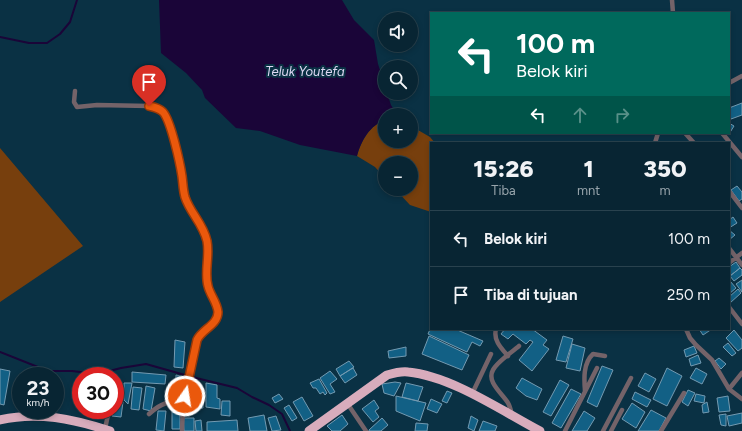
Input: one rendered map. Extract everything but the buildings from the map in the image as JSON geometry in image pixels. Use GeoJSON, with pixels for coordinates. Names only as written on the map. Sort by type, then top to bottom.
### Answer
{"type":"FeatureCollection","features":[{"type":"Feature","properties":{"kind":"highway"},"geometry":{"type":"LineString","coordinates":[[309,431],[387,375],[399,372],[409,372],[443,381],[472,394],[540,431]]}},
{"type":"Feature","properties":{"kind":"highway"},"geometry":{"type":"LineString","coordinates":[[0,420],[12,417],[64,418],[107,430]]}},
{"type":"Feature","properties":{"kind":"street"},"geometry":{"type":"LineString","coordinates":[[672,0],[673,12]]}},
{"type":"Feature","properties":{"kind":"street"},"geometry":{"type":"LineString","coordinates":[[730,82],[742,76]]}},
{"type":"Feature","properties":{"kind":"street"},"geometry":{"type":"LineString","coordinates":[[75,91],[74,102],[77,107],[97,105],[149,106],[157,108],[162,112],[169,123],[182,175],[185,197],[200,223],[206,239],[208,251],[207,286],[217,306],[218,312],[215,321],[197,340],[185,396],[182,431]]}},
{"type":"Feature","properties":{"kind":"street"},"geometry":{"type":"LineString","coordinates":[[686,134],[693,142]]}},
{"type":"Feature","properties":{"kind":"street"},"geometry":{"type":"LineString","coordinates":[[723,134],[730,142]]}},
{"type":"Feature","properties":{"kind":"street"},"geometry":{"type":"LineString","coordinates":[[730,143],[742,157]]}},
{"type":"Feature","properties":{"kind":"street"},"geometry":{"type":"LineString","coordinates":[[730,192],[742,208]]}},
{"type":"Feature","properties":{"kind":"street"},"geometry":{"type":"LineString","coordinates":[[730,249],[742,265]]}},
{"type":"Feature","properties":{"kind":"street"},"geometry":{"type":"LineString","coordinates":[[730,262],[742,253]]}},
{"type":"Feature","properties":{"kind":"street"},"geometry":{"type":"LineString","coordinates":[[730,308],[742,324]]}},
{"type":"Feature","properties":{"kind":"street"},"geometry":{"type":"LineString","coordinates":[[496,330],[494,334],[496,340],[508,356]]}},
{"type":"Feature","properties":{"kind":"street"},"geometry":{"type":"LineString","coordinates":[[686,330],[690,338],[712,360],[729,389],[742,399]]}},
{"type":"Feature","properties":{"kind":"street"},"geometry":{"type":"LineString","coordinates":[[512,417],[508,402],[495,386],[491,375],[492,370],[519,346]]}},
{"type":"Feature","properties":{"kind":"street"},"geometry":{"type":"LineString","coordinates":[[472,394],[491,354]]}},
{"type":"Feature","properties":{"kind":"street"},"geometry":{"type":"LineString","coordinates":[[585,391],[585,371],[591,357],[594,354],[605,356]]}},
{"type":"Feature","properties":{"kind":"street"},"geometry":{"type":"LineString","coordinates":[[565,431],[597,368]]}},
{"type":"Feature","properties":{"kind":"street"},"geometry":{"type":"LineString","coordinates":[[729,389],[742,373]]}},
{"type":"Feature","properties":{"kind":"street"},"geometry":{"type":"LineString","coordinates":[[603,431],[631,378]]}},
{"type":"Feature","properties":{"kind":"street"},"geometry":{"type":"LineString","coordinates":[[661,431],[684,393]]}},
{"type":"Feature","properties":{"kind":"street"},"geometry":{"type":"LineString","coordinates":[[149,414],[161,404],[173,401],[185,402]]}},
{"type":"Feature","properties":{"kind":"street"},"geometry":{"type":"LineString","coordinates":[[348,403],[366,431]]}},
{"type":"Feature","properties":{"kind":"street"},"geometry":{"type":"LineString","coordinates":[[611,431],[622,410]]}},
{"type":"Feature","properties":{"kind":"street"},"geometry":{"type":"LineString","coordinates":[[107,430],[108,419]]}},
{"type":"Feature","properties":{"kind":"shaded area"},"geometry":{"type":"Polygon","coordinates":[[[378,124],[378,148],[418,148],[418,130],[430,137],[434,142],[430,142],[430,212],[410,205],[402,196],[418,196],[418,156],[378,156],[378,170],[357,156],[367,134],[378,124]]]}},
{"type":"Feature","properties":{"kind":"shaded area"},"geometry":{"type":"Polygon","coordinates":[[[0,148],[83,246],[0,302],[0,148]]]}},
{"type":"Feature","properties":{"kind":"water","name":"Teluk Youtefa"},"geometry":{"type":"Polygon","coordinates":[[[159,0],[342,0],[354,20],[374,40],[378,64],[378,100],[389,100],[393,108],[378,108],[378,124],[367,134],[357,156],[300,145],[260,131],[236,128],[205,98],[202,90],[186,73],[161,53],[159,0]]]}},
{"type":"Feature","properties":{"kind":"waterway"},"geometry":{"type":"LineString","coordinates":[[0,37],[29,43],[47,43],[60,34],[70,22],[77,0]]}},
{"type":"Feature","properties":{"kind":"waterway"},"geometry":{"type":"LineString","coordinates":[[0,352],[48,371],[72,371],[98,374],[146,364],[237,388],[269,405],[282,414],[290,431]]}},
{"type":"Feature","properties":{"kind":"route"},"geometry":{"type":"LineString","coordinates":[[149,106],[157,108],[162,112],[169,123],[182,175],[185,197],[200,223],[206,239],[208,251],[207,286],[217,306],[218,312],[213,324],[197,340],[185,396]]}}]}
